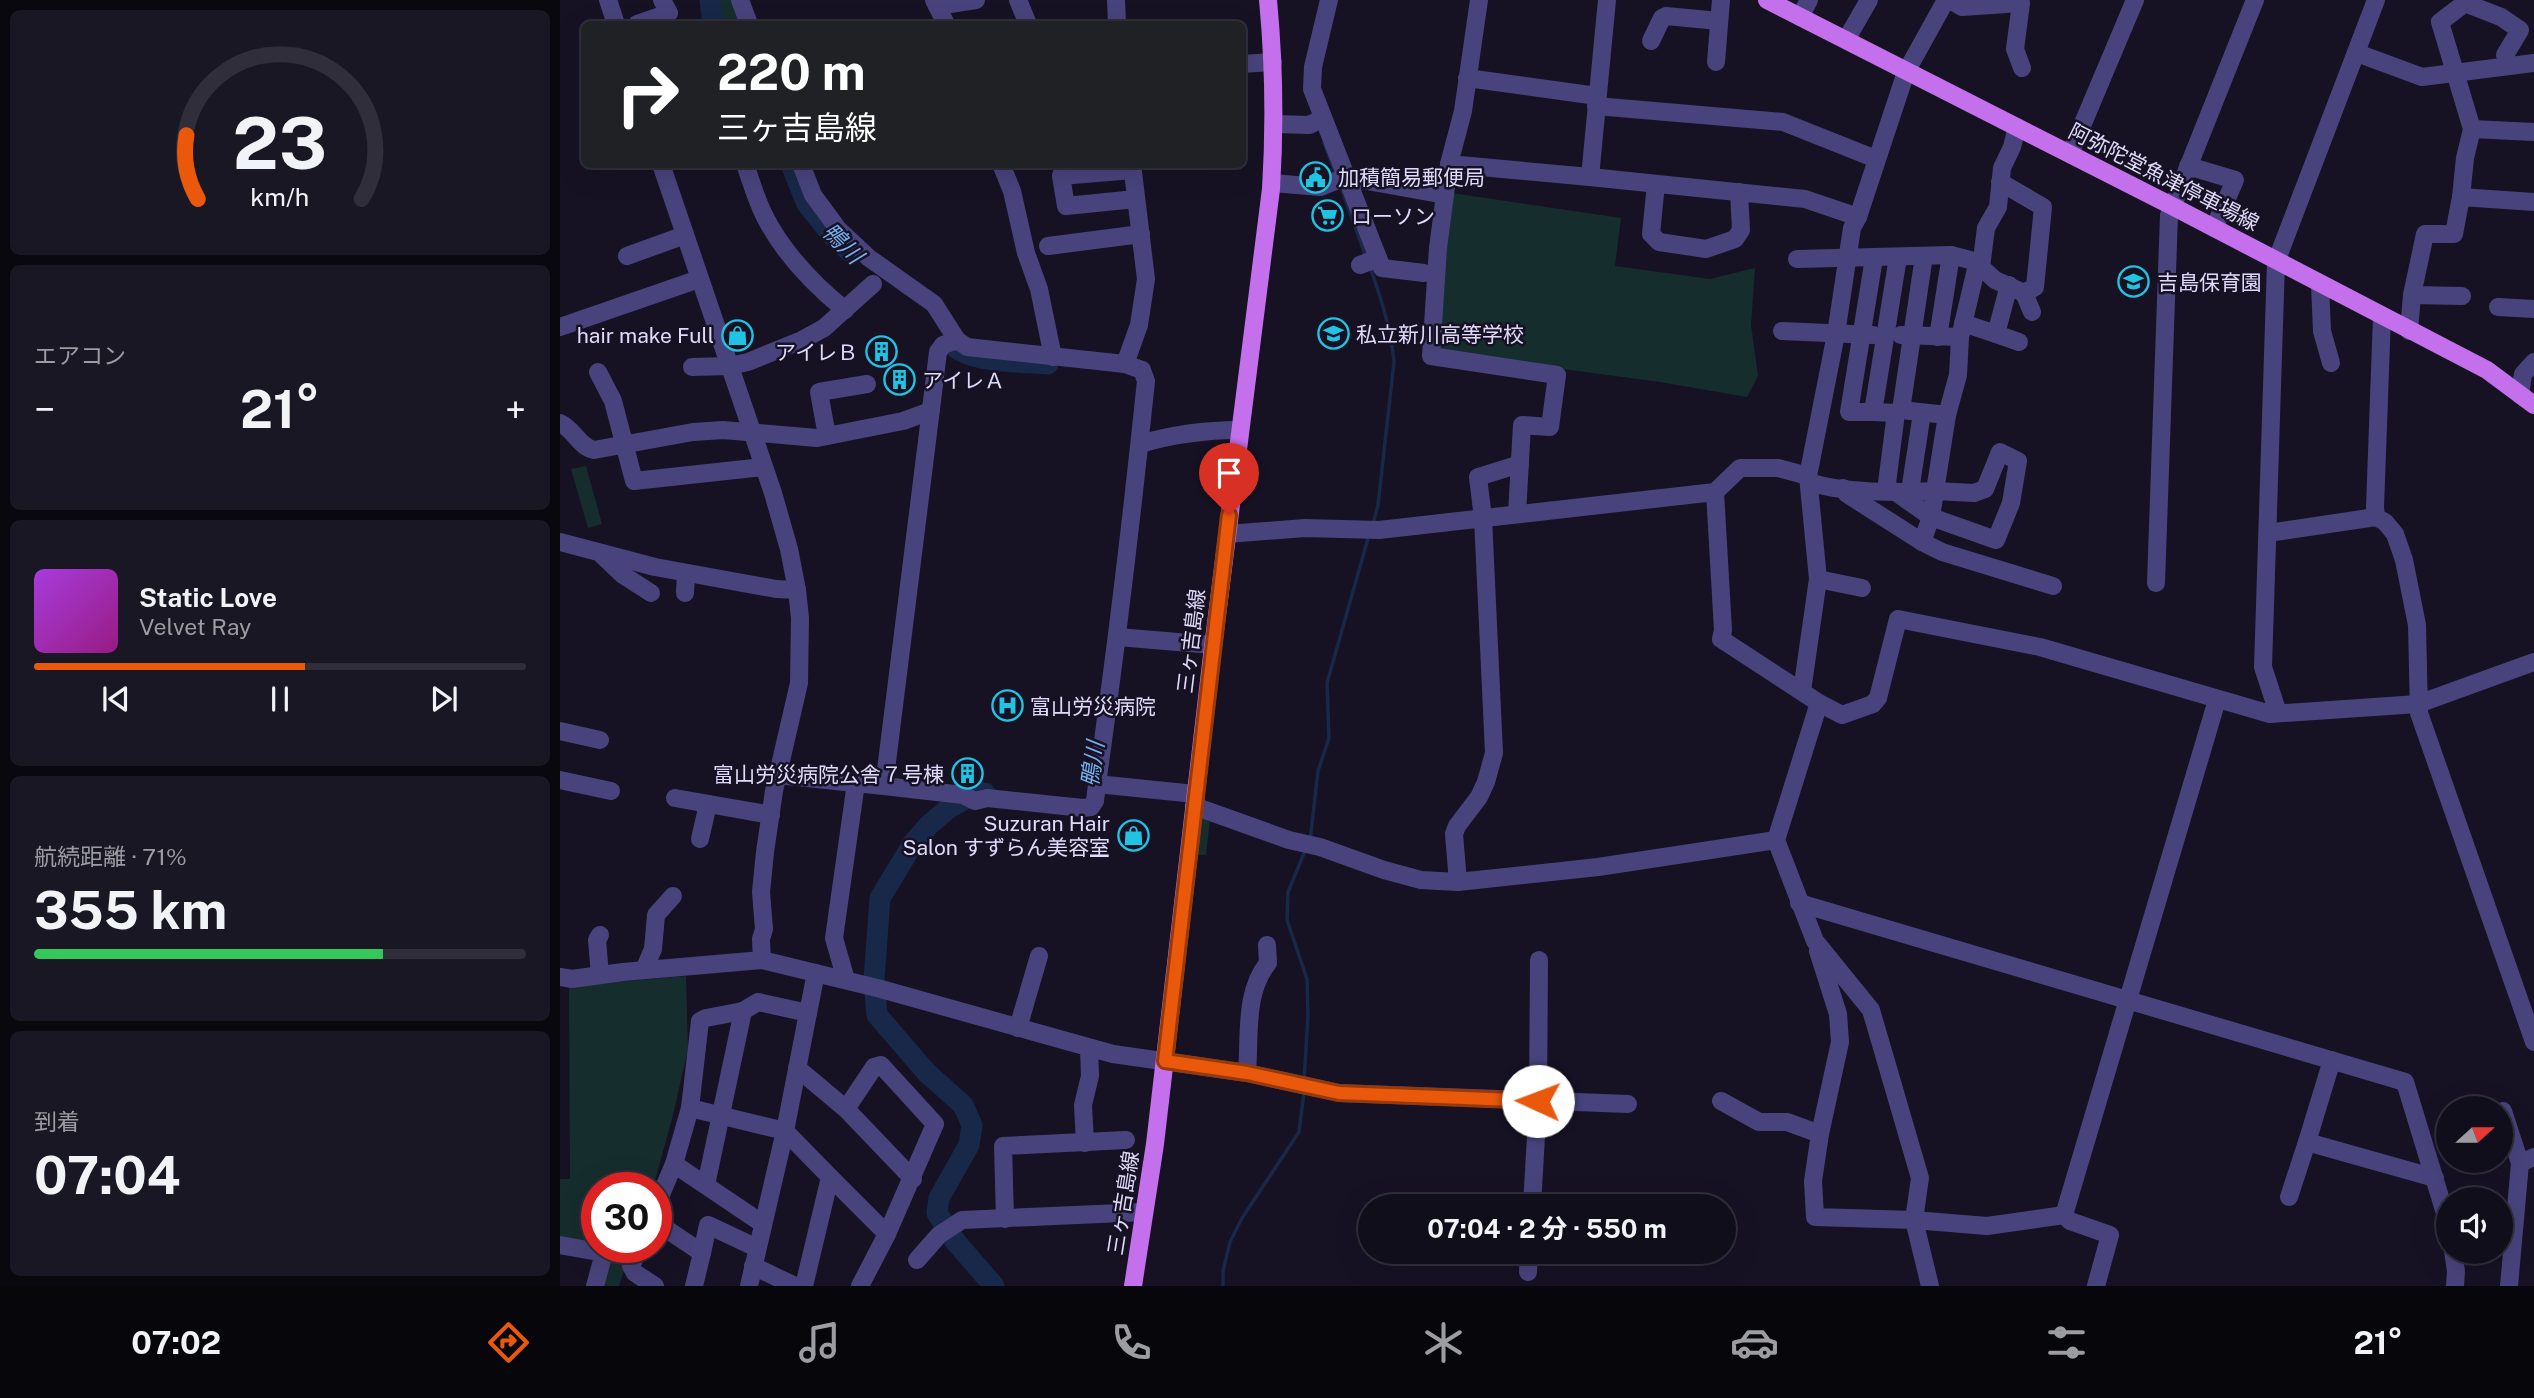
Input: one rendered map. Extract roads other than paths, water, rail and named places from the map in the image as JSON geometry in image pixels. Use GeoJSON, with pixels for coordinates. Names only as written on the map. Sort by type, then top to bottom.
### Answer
{"type":"FeatureCollection","features":[{"type":"Feature","properties":{"kind":"main road","name":"三ヶ吉島線"},"geometry":{"type":"LineString","coordinates":[[1133,1286],[1155,1144],[1213,645],[1272,183],[1275,124],[1268,0]]}},
{"type":"Feature","properties":{"kind":"main road","name":"阿弥陀堂魚津停車場線"},"geometry":{"type":"LineString","coordinates":[[1767,0],[2487,370],[2527,400]]}},
{"type":"Feature","properties":{"kind":"street"},"geometry":{"type":"LineString","coordinates":[[608,0],[615,21]]}},
{"type":"Feature","properties":{"kind":"street"},"geometry":{"type":"LineString","coordinates":[[740,0],[748,21]]}},
{"type":"Feature","properties":{"kind":"street"},"geometry":{"type":"LineString","coordinates":[[945,21],[936,3],[976,0]]}},
{"type":"Feature","properties":{"kind":"street"},"geometry":{"type":"LineString","coordinates":[[1018,0],[1027,21]]}},
{"type":"Feature","properties":{"kind":"street"},"geometry":{"type":"LineString","coordinates":[[1115,0],[1117,21]]}},
{"type":"Feature","properties":{"kind":"street"},"geometry":{"type":"LineString","coordinates":[[1329,0],[1313,67],[1312,89],[1339,179],[1382,268],[1424,273]]}},
{"type":"Feature","properties":{"kind":"street"},"geometry":{"type":"LineString","coordinates":[[1479,0],[1462,111],[1449,164],[1438,248],[1431,356],[1557,375],[1550,427],[1522,425],[1517,514]]}},
{"type":"Feature","properties":{"kind":"street"},"geometry":{"type":"LineString","coordinates":[[1590,177],[1607,0]]}},
{"type":"Feature","properties":{"kind":"street"},"geometry":{"type":"LineString","coordinates":[[1716,62],[1721,0]]}},
{"type":"Feature","properties":{"kind":"street"},"geometry":{"type":"LineString","coordinates":[[1800,17],[1809,0]]}},
{"type":"Feature","properties":{"kind":"street"},"geometry":{"type":"LineString","coordinates":[[1846,40],[1869,0]]}},
{"type":"Feature","properties":{"kind":"street"},"geometry":{"type":"LineString","coordinates":[[1802,691],[1818,579],[1809,479],[1836,334],[1852,228],[1906,72],[1948,0],[1962,7],[2021,1],[2015,48],[2022,68]]}},
{"type":"Feature","properties":{"kind":"street"},"geometry":{"type":"LineString","coordinates":[[2070,154],[2135,0]]}},
{"type":"Feature","properties":{"kind":"street"},"geometry":{"type":"LineString","coordinates":[[2156,583],[2169,215],[2255,0]]}},
{"type":"Feature","properties":{"kind":"street"},"geometry":{"type":"LineString","coordinates":[[2278,713],[2263,667],[2276,262],[2376,0]]}},
{"type":"Feature","properties":{"kind":"street"},"geometry":{"type":"LineString","coordinates":[[2409,331],[2412,295],[2425,234],[2454,234],[2472,129],[2440,22],[2465,4],[2501,17],[2521,30],[2505,55],[2508,66]]}},
{"type":"Feature","properties":{"kind":"street"},"geometry":{"type":"LineString","coordinates":[[645,21],[668,13]]}},
{"type":"Feature","properties":{"kind":"street"},"geometry":{"type":"LineString","coordinates":[[1651,41],[1662,18],[1666,16],[1719,22]]}},
{"type":"Feature","properties":{"kind":"street"},"geometry":{"type":"LineString","coordinates":[[2357,53],[2422,77],[2534,63]]}},
{"type":"Feature","properties":{"kind":"street"},"geometry":{"type":"LineString","coordinates":[[1246,64],[1273,62]]}},
{"type":"Feature","properties":{"kind":"street"},"geometry":{"type":"LineString","coordinates":[[1468,78],[1597,101],[1783,122],[1876,159]]}},
{"type":"Feature","properties":{"kind":"street"},"geometry":{"type":"LineString","coordinates":[[1275,124],[1309,125],[1322,119]]}},
{"type":"Feature","properties":{"kind":"street"},"geometry":{"type":"LineString","coordinates":[[1922,542],[1931,517],[1947,415],[1958,375],[1962,330],[1986,228],[1998,206],[2002,168],[2012,147],[2017,127]]}},
{"type":"Feature","properties":{"kind":"street"},"geometry":{"type":"LineString","coordinates":[[2472,129],[2534,132]]}},
{"type":"Feature","properties":{"kind":"street"},"geometry":{"type":"LineString","coordinates":[[1449,164],[1805,199],[1858,217]]}},
{"type":"Feature","properties":{"kind":"street"},"geometry":{"type":"LineString","coordinates":[[2188,166],[2235,180],[2214,228]]}},
{"type":"Feature","properties":{"kind":"street"},"geometry":{"type":"LineString","coordinates":[[662,168],[754,434],[789,549],[797,590],[800,618],[799,683],[771,815],[761,892],[764,929],[761,939],[762,960]]}},
{"type":"Feature","properties":{"kind":"street"},"geometry":{"type":"LineString","coordinates":[[746,168],[763,213],[773,231],[800,268],[845,310]]}},
{"type":"Feature","properties":{"kind":"street"},"geometry":{"type":"LineString","coordinates":[[778,775],[963,795],[975,801],[987,798],[1091,807],[1095,801],[1118,637],[1146,381],[1142,370],[1125,365],[967,347],[957,340],[934,304],[869,258],[838,229],[813,195],[803,168]]}},
{"type":"Feature","properties":{"kind":"street"},"geometry":{"type":"LineString","coordinates":[[1003,168],[1012,191],[1026,253],[1039,289],[1053,357]]}},
{"type":"Feature","properties":{"kind":"street"},"geometry":{"type":"LineString","coordinates":[[1109,168],[1062,170],[1066,206],[1136,199]]}},
{"type":"Feature","properties":{"kind":"street"},"geometry":{"type":"LineString","coordinates":[[1125,365],[1139,325],[1146,279],[1132,168]]}},
{"type":"Feature","properties":{"kind":"street"},"geometry":{"type":"LineString","coordinates":[[1272,183],[1321,187],[1339,179],[1445,195]]}},
{"type":"Feature","properties":{"kind":"street"},"geometry":{"type":"LineString","coordinates":[[1797,259],[1951,255],[1979,266],[1994,280],[2017,289],[2035,287],[2043,207],[2000,183]]}},
{"type":"Feature","properties":{"kind":"street"},"geometry":{"type":"LineString","coordinates":[[1656,184],[1651,234],[1659,242],[1706,248],[1735,239],[1741,230],[1740,192]]}},
{"type":"Feature","properties":{"kind":"street"},"geometry":{"type":"LineString","coordinates":[[2461,197],[2534,202]]}},
{"type":"Feature","properties":{"kind":"street"},"geometry":{"type":"LineString","coordinates":[[1048,246],[1141,234]]}},
{"type":"Feature","properties":{"kind":"street"},"geometry":{"type":"LineString","coordinates":[[626,256],[684,235]]}},
{"type":"Feature","properties":{"kind":"street"},"geometry":{"type":"LineString","coordinates":[[1938,337],[1951,255]]}},
{"type":"Feature","properties":{"kind":"street"},"geometry":{"type":"LineString","coordinates":[[1897,491],[1898,412],[1924,256]]}},
{"type":"Feature","properties":{"kind":"street"},"geometry":{"type":"LineString","coordinates":[[1873,412],[1898,257]]}},
{"type":"Feature","properties":{"kind":"street"},"geometry":{"type":"LineString","coordinates":[[1360,265],[1378,258]]}},
{"type":"Feature","properties":{"kind":"street"},"geometry":{"type":"LineString","coordinates":[[1849,412],[1874,258]]}},
{"type":"Feature","properties":{"kind":"street"},"geometry":{"type":"LineString","coordinates":[[560,327],[699,279]]}},
{"type":"Feature","properties":{"kind":"street"},"geometry":{"type":"LineString","coordinates":[[692,367],[729,366],[748,362],[802,340],[824,328],[873,284]]}},
{"type":"Feature","properties":{"kind":"street"},"geometry":{"type":"LineString","coordinates":[[2319,284],[2322,331],[2331,363]]}},
{"type":"Feature","properties":{"kind":"street"},"geometry":{"type":"LineString","coordinates":[[2017,289],[2032,312]]}},
{"type":"Feature","properties":{"kind":"street"},"geometry":{"type":"LineString","coordinates":[[1996,334],[2017,289]]}},
{"type":"Feature","properties":{"kind":"street"},"geometry":{"type":"LineString","coordinates":[[2412,295],[2462,296]]}},
{"type":"Feature","properties":{"kind":"street"},"geometry":{"type":"LineString","coordinates":[[2498,307],[2534,309]]}},
{"type":"Feature","properties":{"kind":"street"},"geometry":{"type":"LineString","coordinates":[[2376,517],[2382,316]]}},
{"type":"Feature","properties":{"kind":"street"},"geometry":{"type":"LineString","coordinates":[[1782,331],[1938,337],[1962,330],[1996,334],[2019,342]]}},
{"type":"Feature","properties":{"kind":"street"},"geometry":{"type":"LineString","coordinates":[[884,786],[938,352],[943,345],[957,340]]}},
{"type":"Feature","properties":{"kind":"street"},"geometry":{"type":"LineString","coordinates":[[2527,400],[2523,374],[2534,362]]}},
{"type":"Feature","properties":{"kind":"street"},"geometry":{"type":"LineString","coordinates":[[598,372],[613,401],[634,481],[763,467]]}},
{"type":"Feature","properties":{"kind":"street"},"geometry":{"type":"LineString","coordinates":[[827,436],[819,392],[867,384]]}},
{"type":"Feature","properties":{"kind":"street"},"geometry":{"type":"LineString","coordinates":[[1821,408],[1849,412],[1947,415]]}},
{"type":"Feature","properties":{"kind":"street"},"geometry":{"type":"LineString","coordinates":[[560,423],[568,426],[588,449],[594,450],[693,432],[723,430],[796,438],[827,436],[903,421],[932,409]]}},
{"type":"Feature","properties":{"kind":"street"},"geometry":{"type":"LineString","coordinates":[[1897,491],[1922,413]]}},
{"type":"Feature","properties":{"kind":"street"},"geometry":{"type":"LineString","coordinates":[[1140,444],[1174,434],[1204,430],[1240,430]]}},
{"type":"Feature","properties":{"kind":"street"},"geometry":{"type":"LineString","coordinates":[[1227,534],[1305,528],[1379,530],[1715,492],[1740,468],[1778,468],[1818,485],[1843,488],[1974,493],[1986,489],[2000,452],[2018,461],[2011,503],[1996,540],[1931,517],[1897,491]]}},
{"type":"Feature","properties":{"kind":"street"},"geometry":{"type":"LineString","coordinates":[[1458,881],[1454,834],[1479,797],[1494,752],[1483,518],[1478,477],[1520,464]]}},
{"type":"Feature","properties":{"kind":"street"},"geometry":{"type":"LineString","coordinates":[[1843,488],[1847,494],[1942,552],[1982,562],[2053,586]]}},
{"type":"Feature","properties":{"kind":"street"},"geometry":{"type":"LineString","coordinates":[[1715,492],[1723,630],[1721,639],[1842,715],[1873,704],[1878,698],[1898,619],[2040,647],[2270,714],[2418,704],[2534,662]]}},
{"type":"Feature","properties":{"kind":"street"},"geometry":{"type":"LineString","coordinates":[[2268,533],[2376,517],[2385,522],[2395,534],[2404,560],[2417,625],[2418,704],[2534,1042]]}},
{"type":"Feature","properties":{"kind":"street"},"geometry":{"type":"LineString","coordinates":[[560,542],[686,573],[776,589],[797,590]]}},
{"type":"Feature","properties":{"kind":"street"},"geometry":{"type":"LineString","coordinates":[[600,554],[623,575],[651,593]]}},
{"type":"Feature","properties":{"kind":"street"},"geometry":{"type":"LineString","coordinates":[[685,593],[686,573]]}},
{"type":"Feature","properties":{"kind":"street"},"geometry":{"type":"LineString","coordinates":[[1818,579],[1862,588]]}},
{"type":"Feature","properties":{"kind":"street"},"geometry":{"type":"LineString","coordinates":[[1118,637],[1213,645]]}},
{"type":"Feature","properties":{"kind":"street"},"geometry":{"type":"LineString","coordinates":[[2064,1214],[2217,700]]}},
{"type":"Feature","properties":{"kind":"street"},"geometry":{"type":"LineString","coordinates":[[1819,703],[1776,840],[1815,941],[1838,1014],[1840,1042],[1813,1181],[1815,1217],[1914,1220],[1987,1226],[2064,1214]]}},
{"type":"Feature","properties":{"kind":"street"},"geometry":{"type":"LineString","coordinates":[[560,731],[600,740]]}},
{"type":"Feature","properties":{"kind":"street"},"geometry":{"type":"LineString","coordinates":[[560,780],[611,791]]}},
{"type":"Feature","properties":{"kind":"street"},"geometry":{"type":"LineString","coordinates":[[846,980],[834,938],[856,783]]}},
{"type":"Feature","properties":{"kind":"street"},"geometry":{"type":"LineString","coordinates":[[1097,784],[1195,800],[1384,870],[1421,880],[1458,881],[1598,867],[1776,840]]}},
{"type":"Feature","properties":{"kind":"street"},"geometry":{"type":"LineString","coordinates":[[675,798],[771,815]]}},
{"type":"Feature","properties":{"kind":"street"},"geometry":{"type":"LineString","coordinates":[[700,839],[708,804]]}},
{"type":"Feature","properties":{"kind":"street"},"geometry":{"type":"LineString","coordinates":[[644,970],[653,948],[656,915],[673,896]]}},
{"type":"Feature","properties":{"kind":"street"},"geometry":{"type":"LineString","coordinates":[[1799,903],[2405,1082],[2438,1187]]}},
{"type":"Feature","properties":{"kind":"street"},"geometry":{"type":"LineString","coordinates":[[600,935],[597,940],[600,975]]}},
{"type":"Feature","properties":{"kind":"street"},"geometry":{"type":"LineString","coordinates":[[1815,941],[1871,1010],[1920,1178],[1914,1220],[1930,1286]]}},
{"type":"Feature","properties":{"kind":"street"},"geometry":{"type":"LineString","coordinates":[[1247,1073],[1250,1005],[1260,973],[1268,963],[1267,945]]}},
{"type":"Feature","properties":{"kind":"street"},"geometry":{"type":"LineString","coordinates":[[1018,1028],[1039,956]]}},
{"type":"Feature","properties":{"kind":"street"},"geometry":{"type":"LineString","coordinates":[[560,978],[762,960],[846,980],[1113,1054],[1247,1073],[1339,1093],[1628,1104]]}},
{"type":"Feature","properties":{"kind":"street"},"geometry":{"type":"LineString","coordinates":[[1533,1194],[1538,1101],[1539,960]]}},
{"type":"Feature","properties":{"kind":"street"},"geometry":{"type":"LineString","coordinates":[[749,1286],[785,1131],[816,973]]}},
{"type":"Feature","properties":{"kind":"street"},"geometry":{"type":"LineString","coordinates":[[671,1172],[690,1108],[700,1021],[743,1011],[758,1002],[808,1013]]}},
{"type":"Feature","properties":{"kind":"street"},"geometry":{"type":"LineString","coordinates":[[706,1185],[743,1011]]}},
{"type":"Feature","properties":{"kind":"street"},"geometry":{"type":"LineString","coordinates":[[1084,1143],[1083,1105],[1090,1076],[1088,1048]]}},
{"type":"Feature","properties":{"kind":"street"},"geometry":{"type":"LineString","coordinates":[[2289,1197],[2333,1060]]}},
{"type":"Feature","properties":{"kind":"street"},"geometry":{"type":"LineString","coordinates":[[846,1109],[874,1067],[881,1065],[935,1124],[913,1179],[860,1286]]}},
{"type":"Feature","properties":{"kind":"street"},"geometry":{"type":"LineString","coordinates":[[797,1068],[846,1109],[913,1179]]}},
{"type":"Feature","properties":{"kind":"street"},"geometry":{"type":"LineString","coordinates":[[1721,1101],[1759,1122],[1787,1122],[1820,1134]]}},
{"type":"Feature","properties":{"kind":"street"},"geometry":{"type":"LineString","coordinates":[[690,1108],[785,1131],[887,1234]]}},
{"type":"Feature","properties":{"kind":"street"},"geometry":{"type":"LineString","coordinates":[[2509,1286],[2527,1160],[2513,1131]]}},
{"type":"Feature","properties":{"kind":"street"},"geometry":{"type":"LineString","coordinates":[[1005,1219],[1003,1146],[1126,1140]]}},
{"type":"Feature","properties":{"kind":"street"},"geometry":{"type":"LineString","coordinates":[[2307,1142],[2435,1178]]}},
{"type":"Feature","properties":{"kind":"street"},"geometry":{"type":"LineString","coordinates":[[674,1164],[763,1224]]}},
{"type":"Feature","properties":{"kind":"street"},"geometry":{"type":"LineString","coordinates":[[804,1286],[830,1177]]}},
{"type":"Feature","properties":{"kind":"street"},"geometry":{"type":"LineString","coordinates":[[917,1260],[939,1234],[962,1220],[1144,1212]]}},
{"type":"Feature","properties":{"kind":"street"},"geometry":{"type":"LineString","coordinates":[[2064,1214],[2070,1221],[2110,1236],[2096,1286]]}},
{"type":"Feature","properties":{"kind":"street"},"geometry":{"type":"LineString","coordinates":[[694,1286],[708,1225],[795,1286]]}},
{"type":"Feature","properties":{"kind":"street"},"geometry":{"type":"LineString","coordinates":[[672,1233],[702,1253]]}},
{"type":"Feature","properties":{"kind":"street"},"geometry":{"type":"LineString","coordinates":[[560,1245],[604,1253],[595,1286]]}},
{"type":"Feature","properties":{"kind":"street"},"geometry":{"type":"LineString","coordinates":[[632,1263],[635,1273],[655,1286]]}},
{"type":"Feature","properties":{"kind":"street"},"geometry":{"type":"LineString","coordinates":[[1528,1264],[1528,1272]]}},
{"type":"Feature","properties":{"kind":"street"},"geometry":{"type":"LineString","coordinates":[[2455,1264],[2455,1286]]}},
{"type":"Feature","properties":{"kind":"waterway","name":"鴨川"},"geometry":{"type":"LineString","coordinates":[[710,0],[713,21]]}},
{"type":"Feature","properties":{"kind":"waterway"},"geometry":{"type":"LineString","coordinates":[[1324,143],[1336,175]]}},
{"type":"Feature","properties":{"kind":"waterway","name":"鴨川"},"geometry":{"type":"LineString","coordinates":[[793,168],[807,204],[849,251]]}},
{"type":"Feature","properties":{"kind":"waterway"},"geometry":{"type":"LineString","coordinates":[[1340,185],[1366,257]]}},
{"type":"Feature","properties":{"kind":"waterway"},"geometry":{"type":"LineString","coordinates":[[1370,267],[1385,314],[1394,362],[1378,505],[1373,524]]}},
{"type":"Feature","properties":{"kind":"waterway","name":"鴨川"},"geometry":{"type":"LineString","coordinates":[[952,344],[959,350],[982,358],[1048,364]]}},
{"type":"Feature","properties":{"kind":"waterway"},"geometry":{"type":"LineString","coordinates":[[1310,841],[1318,771],[1329,738],[1327,683],[1369,535]]}},
{"type":"Feature","properties":{"kind":"waterway","name":"鴨川"},"geometry":{"type":"LineString","coordinates":[[985,793],[976,793],[949,808],[929,825],[914,842],[880,898],[874,980],[877,1015],[927,1073],[963,1105],[972,1125],[969,1145],[939,1198],[937,1213],[955,1241],[994,1286]]}},
{"type":"Feature","properties":{"kind":"waterway"},"geometry":{"type":"LineString","coordinates":[[1304,1081],[1307,979],[1287,920],[1288,892],[1305,851]]}},
{"type":"Feature","properties":{"kind":"waterway"},"geometry":{"type":"LineString","coordinates":[[1223,1286],[1223,1271],[1230,1242],[1242,1218],[1299,1132],[1304,1092]]}},
{"type":"Feature","properties":{"kind":"place","name":"加積簡易郵便局"},"geometry":{"type":"Point","coordinates":[1315,177]}},
{"type":"Feature","properties":{"kind":"place","name":"ローソン"},"geometry":{"type":"Point","coordinates":[1328,216]}},
{"type":"Feature","properties":{"kind":"place","name":"吉島保育園"},"geometry":{"type":"Point","coordinates":[2134,282]}},
{"type":"Feature","properties":{"kind":"place","name":"私立新川高等学校"},"geometry":{"type":"Point","coordinates":[1333,334]}},
{"type":"Feature","properties":{"kind":"place","name":"hair make Full"},"geometry":{"type":"Point","coordinates":[737,335]}},
{"type":"Feature","properties":{"kind":"place","name":"アイレＢ"},"geometry":{"type":"Point","coordinates":[881,352]}},
{"type":"Feature","properties":{"kind":"place","name":"アイレＡ"},"geometry":{"type":"Point","coordinates":[899,380]}},
{"type":"Feature","properties":{"kind":"place","name":"富山労災病院"},"geometry":{"type":"Point","coordinates":[1007,706]}},
{"type":"Feature","properties":{"kind":"place","name":"富山労災病院公舎７号棟"},"geometry":{"type":"Point","coordinates":[967,774]}},
{"type":"Feature","properties":{"kind":"place","name":"Suzuran Hair Salon すずらん美容室"},"geometry":{"type":"Point","coordinates":[1133,835]}}]}
